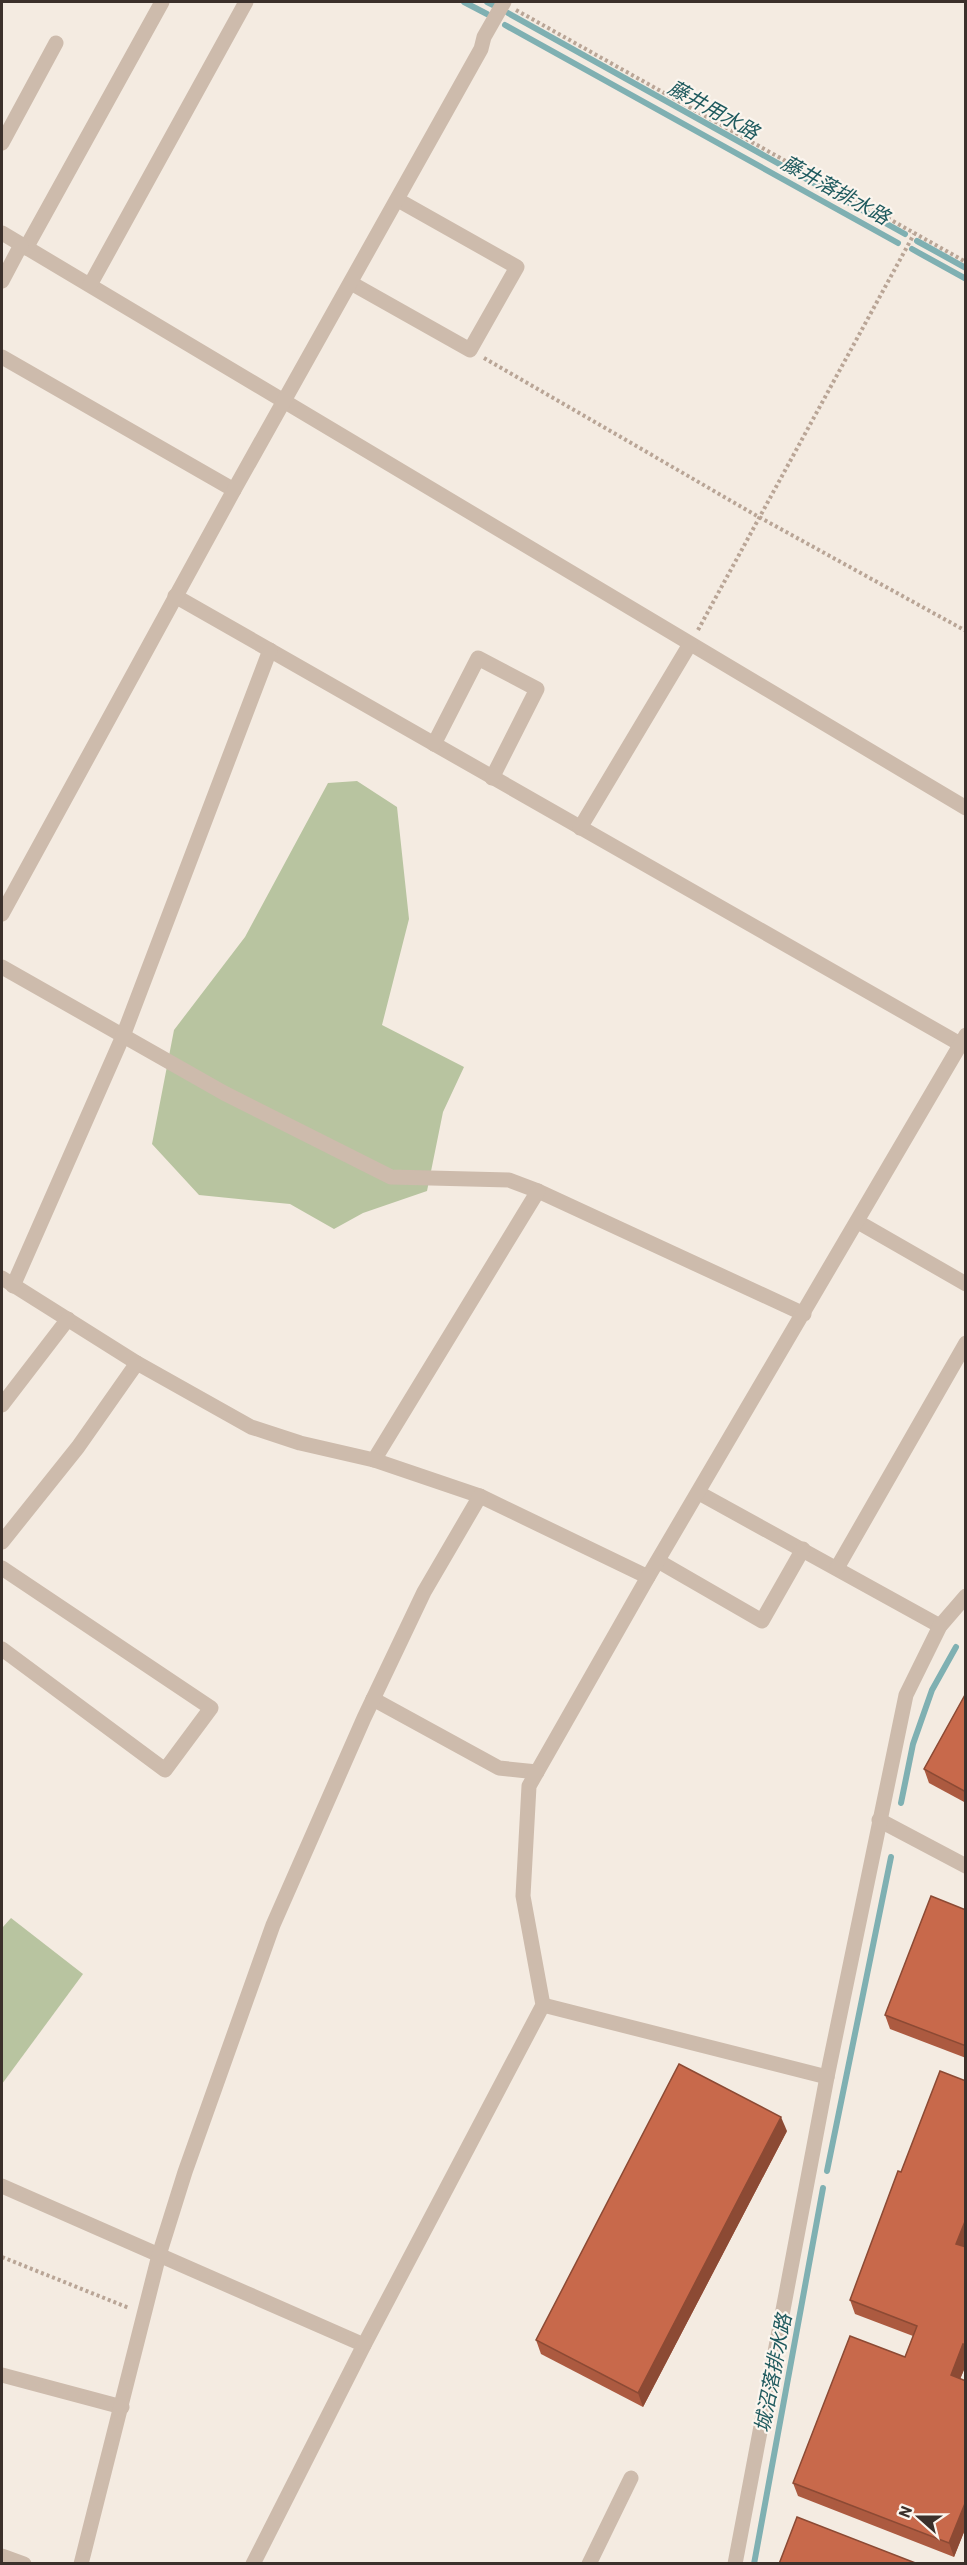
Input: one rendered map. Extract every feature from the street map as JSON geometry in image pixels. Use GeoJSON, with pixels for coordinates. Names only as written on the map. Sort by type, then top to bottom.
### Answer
{"type":"FeatureCollection","features":[{"type":"Feature","properties":{"kind":"street"},"geometry":{"type":"LineString","coordinates":[[2,281],[24,247],[162,2]]}},
{"type":"Feature","properties":{"kind":"street"},"geometry":{"type":"LineString","coordinates":[[90,285],[246,2]]}},
{"type":"Feature","properties":{"kind":"street"},"geometry":{"type":"LineString","coordinates":[[2,914],[175,596],[481,49],[484,37],[503,2]]}},
{"type":"Feature","properties":{"kind":"street"},"geometry":{"type":"LineString","coordinates":[[2,143],[56,43]]}},
{"type":"Feature","properties":{"kind":"street"},"geometry":{"type":"LineString","coordinates":[[351,283],[470,350],[517,267],[398,200]]}},
{"type":"Feature","properties":{"kind":"street"},"geometry":{"type":"LineString","coordinates":[[2,233],[966,808]]}},
{"type":"Feature","properties":{"kind":"street"},"geometry":{"type":"LineString","coordinates":[[2,357],[234,490]]}},
{"type":"Feature","properties":{"kind":"street"},"geometry":{"type":"LineString","coordinates":[[175,596],[580,828],[963,1040],[648,1577],[529,1786],[524,1896],[543,2005],[364,2345],[253,2564]]}},
{"type":"Feature","properties":{"kind":"street"},"geometry":{"type":"LineString","coordinates":[[580,828],[690,644]]}},
{"type":"Feature","properties":{"kind":"street"},"geometry":{"type":"LineString","coordinates":[[270,651],[123,1036],[5,1281],[138,1363],[251,1426],[300,1443],[374,1460],[480,1497],[648,1577]]}},
{"type":"Feature","properties":{"kind":"street"},"geometry":{"type":"LineString","coordinates":[[434,744],[478,658],[537,689],[492,778]]}},
{"type":"Feature","properties":{"kind":"street"},"geometry":{"type":"LineString","coordinates":[[2,967],[224,1093],[391,1177],[509,1180],[538,1191],[804,1314]]}},
{"type":"Feature","properties":{"kind":"street"},"geometry":{"type":"LineString","coordinates":[[374,1460],[538,1191]]}},
{"type":"Feature","properties":{"kind":"street"},"geometry":{"type":"LineString","coordinates":[[858,1222],[966,1284]]}},
{"type":"Feature","properties":{"kind":"street"},"geometry":{"type":"LineString","coordinates":[[2,1405],[68,1319]]}},
{"type":"Feature","properties":{"kind":"street"},"geometry":{"type":"LineString","coordinates":[[837,1568],[966,1343]]}},
{"type":"Feature","properties":{"kind":"street"},"geometry":{"type":"LineString","coordinates":[[2,1542],[78,1447],[138,1363]]}},
{"type":"Feature","properties":{"kind":"street"},"geometry":{"type":"LineString","coordinates":[[699,1493],[940,1626]]}},
{"type":"Feature","properties":{"kind":"street"},"geometry":{"type":"LineString","coordinates":[[81,2564],[159,2255],[185,2172],[273,1925],[373,1699],[424,1592],[480,1497]]}},
{"type":"Feature","properties":{"kind":"street"},"geometry":{"type":"LineString","coordinates":[[658,1561],[762,1621],[803,1549]]}},
{"type":"Feature","properties":{"kind":"street"},"geometry":{"type":"LineString","coordinates":[[2,1568],[211,1708],[165,1770],[2,1649]]}},
{"type":"Feature","properties":{"kind":"street"},"geometry":{"type":"LineString","coordinates":[[735,2564],[827,2077],[906,1695],[940,1626],[966,1596]]}},
{"type":"Feature","properties":{"kind":"street"},"geometry":{"type":"LineString","coordinates":[[373,1699],[500,1768],[537,1772]]}},
{"type":"Feature","properties":{"kind":"street"},"geometry":{"type":"LineString","coordinates":[[879,1820],[966,1866]]}},
{"type":"Feature","properties":{"kind":"street"},"geometry":{"type":"LineString","coordinates":[[543,2005],[827,2077]]}},
{"type":"Feature","properties":{"kind":"street"},"geometry":{"type":"LineString","coordinates":[[2,2186],[364,2345]]}},
{"type":"Feature","properties":{"kind":"street"},"geometry":{"type":"LineString","coordinates":[[2,2375],[122,2407]]}},
{"type":"Feature","properties":{"kind":"street"},"geometry":{"type":"LineString","coordinates":[[589,2564],[631,2478]]}},
{"type":"Feature","properties":{"kind":"street"},"geometry":{"type":"LineString","coordinates":[[2,2556],[24,2564]]}},
{"type":"Feature","properties":{"kind":"path"},"geometry":{"type":"LineString","coordinates":[[503,2],[966,262]]}},
{"type":"Feature","properties":{"kind":"path"},"geometry":{"type":"LineString","coordinates":[[690,644],[915,234]]}},
{"type":"Feature","properties":{"kind":"path"},"geometry":{"type":"LineString","coordinates":[[470,350],[759,517],[966,631]]}},
{"type":"Feature","properties":{"kind":"path"},"geometry":{"type":"LineString","coordinates":[[2,2257],[144,2315]]}},
{"type":"Feature","properties":{"kind":"green space"},"geometry":{"type":"Polygon","coordinates":[[[357,781],[397,807],[409,919],[382,1025],[464,1067],[443,1112],[427,1191],[363,1213],[334,1229],[290,1204],[199,1195],[152,1144],[174,1030],[245,937],[328,783],[357,781]]]}},
{"type":"Feature","properties":{"kind":"green space"},"geometry":{"type":"Polygon","coordinates":[[[11,1918],[83,1974],[2,2084],[2,1928],[11,1918]]]}},
{"type":"Feature","properties":{"kind":"building"},"geometry":{"type":"Polygon","coordinates":[[[966,1693],[966,1792],[924,1769],[966,1693]]]}},
{"type":"Feature","properties":{"kind":"building"},"geometry":{"type":"Polygon","coordinates":[[[931,1896],[966,1910],[966,2046],[885,2015],[931,1896]]]}},
{"type":"Feature","properties":{"kind":"building"},"geometry":{"type":"Polygon","coordinates":[[[679,2064],[781,2117],[638,2393],[536,2340],[679,2064]]]}},
{"type":"Feature","properties":{"kind":"building"},"geometry":{"type":"Polygon","coordinates":[[[940,2071],[966,2081],[966,2219],[956,2244],[966,2247],[966,2345],[963,2344],[951,2375],[966,2381],[966,2501],[949,2543],[793,2483],[850,2336],[905,2357],[917,2326],[850,2300],[898,2171],[901,2172],[940,2071]]]}},
{"type":"Feature","properties":{"kind":"building"},"geometry":{"type":"Polygon","coordinates":[[[797,2517],[918,2564],[779,2564],[797,2517]]]}},
{"type":"Feature","properties":{"kind":"waterway","name":"藤井落排水路"},"geometry":{"type":"LineString","coordinates":[[464,2],[487,14]]}},
{"type":"Feature","properties":{"kind":"waterway","name":"藤井用水路"},"geometry":{"type":"LineString","coordinates":[[487,2],[493,5]]}},
{"type":"Feature","properties":{"kind":"waterway","name":"藤井用水路"},"geometry":{"type":"LineString","coordinates":[[508,13],[905,234]]}},
{"type":"Feature","properties":{"kind":"waterway","name":"藤井落排水路"},"geometry":{"type":"LineString","coordinates":[[505,25],[898,243]]}},
{"type":"Feature","properties":{"kind":"waterway","name":"藤井用水路"},"geometry":{"type":"LineString","coordinates":[[917,241],[966,268]]}},
{"type":"Feature","properties":{"kind":"waterway","name":"藤井落排水路"},"geometry":{"type":"LineString","coordinates":[[912,249],[966,279]]}},
{"type":"Feature","properties":{"kind":"waterway","name":"城沼落排水路"},"geometry":{"type":"LineString","coordinates":[[901,1803],[913,1744],[932,1690],[956,1647]]}},
{"type":"Feature","properties":{"kind":"waterway","name":"城沼落排水路"},"geometry":{"type":"LineString","coordinates":[[827,2171],[891,1857]]}},
{"type":"Feature","properties":{"kind":"waterway","name":"城沼落排水路"},"geometry":{"type":"LineString","coordinates":[[754,2564],[823,2188]]}}]}
